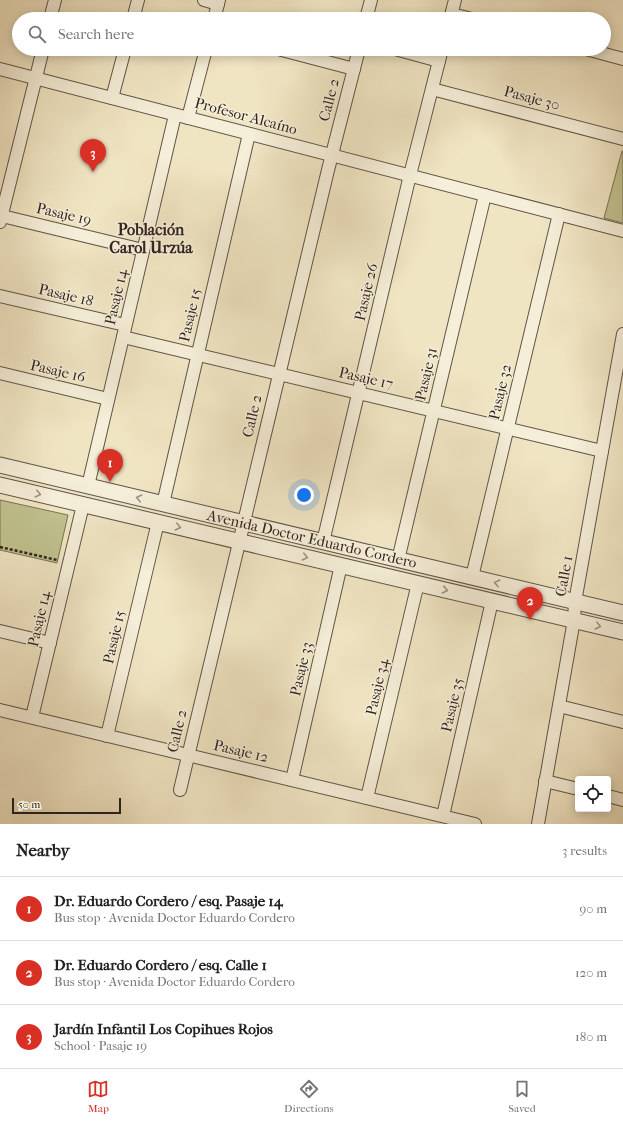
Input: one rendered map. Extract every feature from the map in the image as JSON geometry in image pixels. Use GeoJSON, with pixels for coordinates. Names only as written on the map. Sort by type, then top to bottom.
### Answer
{"type":"FeatureCollection","features":[{"type":"Feature","properties":{"kind":"street"},"geometry":{"type":"LineString","coordinates":[[52,12],[55,0]]}},
{"type":"Feature","properties":{"kind":"street"},"geometry":{"type":"LineString","coordinates":[[135,12],[138,0]]}},
{"type":"Feature","properties":{"kind":"street"},"geometry":{"type":"LineString","coordinates":[[204,0],[218,2],[216,12]]}},
{"type":"Feature","properties":{"kind":"street"},"geometry":{"type":"LineString","coordinates":[[368,12],[371,0]]}},
{"type":"Feature","properties":{"kind":"street"},"geometry":{"type":"LineString","coordinates":[[452,12],[455,0]]}},
{"type":"Feature","properties":{"kind":"street"},"geometry":{"type":"LineString","coordinates":[[1,219],[41,56]]}},
{"type":"Feature","properties":{"kind":"street"},"geometry":{"type":"LineString","coordinates":[[112,98],[123,56]]}},
{"type":"Feature","properties":{"kind":"street"},"geometry":{"type":"LineString","coordinates":[[188,118],[204,56]]}},
{"type":"Feature","properties":{"kind":"street"},"geometry":{"type":"LineString","coordinates":[[305,56],[354,69]]}},
{"type":"Feature","properties":{"kind":"street","name":"Calle 2"},"geometry":{"type":"LineString","coordinates":[[180,790],[331,155],[357,56]]}},
{"type":"Feature","properties":{"kind":"street","name":"Pasaje 26"},"geometry":{"type":"LineString","coordinates":[[324,542],[410,175],[441,56]]}},
{"type":"Feature","properties":{"kind":"street"},"geometry":{"type":"LineString","coordinates":[[611,56],[623,59]]}},
{"type":"Feature","properties":{"kind":"street","name":"Profesor Alcaíno"},"geometry":{"type":"LineString","coordinates":[[0,69],[623,231]]}},
{"type":"Feature","properties":{"kind":"street","name":"Pasaje 30"},"geometry":{"type":"LineString","coordinates":[[432,89],[623,139]]}},
{"type":"Feature","properties":{"kind":"street","name":"Pasaje 14"},"geometry":{"type":"LineString","coordinates":[[88,486],[175,115]]}},
{"type":"Feature","properties":{"kind":"street","name":"Pasaje 15"},"geometry":{"type":"LineString","coordinates":[[163,504],[249,134]]}},
{"type":"Feature","properties":{"kind":"street","name":"Pasaje 31"},"geometry":{"type":"LineString","coordinates":[[398,560],[485,195]]}},
{"type":"Feature","properties":{"kind":"street","name":"Pasaje 32"},"geometry":{"type":"LineString","coordinates":[[472,577],[559,214]]}},
{"type":"Feature","properties":{"kind":"street","name":"Pasaje 19"},"geometry":{"type":"LineString","coordinates":[[1,219],[143,250]]}},
{"type":"Feature","properties":{"kind":"street","name":"Pasaje 18"},"geometry":{"type":"LineString","coordinates":[[0,296],[124,331]]}},
{"type":"Feature","properties":{"kind":"street","name":"Pasaje 17"},"geometry":{"type":"LineString","coordinates":[[124,331],[198,354],[602,451]]}},
{"type":"Feature","properties":{"kind":"street","name":"Calle 1"},"geometry":{"type":"LineString","coordinates":[[538,824],[623,334]]}},
{"type":"Feature","properties":{"kind":"street","name":"Pasaje 16"},"geometry":{"type":"LineString","coordinates":[[0,374],[108,399]]}},
{"type":"Feature","properties":{"kind":"street","name":"Avenida Doctor Eduardo Cordero"},"geometry":{"type":"LineString","coordinates":[[0,465],[623,613]]}},
{"type":"Feature","properties":{"kind":"street","name":"Avenida Doctor Eduardo Cordero"},"geometry":{"type":"LineString","coordinates":[[0,485],[623,632]]}},
{"type":"Feature","properties":{"kind":"street","name":"Pasaje 14"},"geometry":{"type":"LineString","coordinates":[[32,718],[83,505]]}},
{"type":"Feature","properties":{"kind":"street","name":"Pasaje 15"},"geometry":{"type":"LineString","coordinates":[[107,736],[158,522]]}},
{"type":"Feature","properties":{"kind":"street","name":"Pasaje 33"},"geometry":{"type":"LineString","coordinates":[[292,780],[341,565]]}},
{"type":"Feature","properties":{"kind":"street","name":"Pasaje 34"},"geometry":{"type":"LineString","coordinates":[[366,798],[418,583]]}},
{"type":"Feature","properties":{"kind":"street","name":"Pasaje 35"},"geometry":{"type":"LineString","coordinates":[[443,816],[492,601]]}},
{"type":"Feature","properties":{"kind":"street"},"geometry":{"type":"LineString","coordinates":[[0,631],[50,643]]}},
{"type":"Feature","properties":{"kind":"street"},"geometry":{"type":"LineString","coordinates":[[559,706],[623,722]]}},
{"type":"Feature","properties":{"kind":"street","name":"Pasaje 12"},"geometry":{"type":"LineString","coordinates":[[0,710],[475,824]]}},
{"type":"Feature","properties":{"kind":"street"},"geometry":{"type":"LineString","coordinates":[[545,781],[575,788]]}},
{"type":"Feature","properties":{"kind":"street"},"geometry":{"type":"LineString","coordinates":[[611,797],[623,800]]}},
{"type":"Feature","properties":{"kind":"path"},"geometry":{"type":"LineString","coordinates":[[0,547],[69,563]]}},
{"type":"Feature","properties":{"kind":"green space"},"geometry":{"type":"Polygon","coordinates":[[[623,151],[623,223],[604,218],[623,151]]]}},
{"type":"Feature","properties":{"kind":"green space"},"geometry":{"type":"Polygon","coordinates":[[[0,500],[68,515],[57,563],[0,550],[0,500]]]}},
{"type":"Feature","properties":{"kind":"place","name":"Jardín Infantil Los Copihues Rojos"},"geometry":{"type":"Point","coordinates":[93,172]}},
{"type":"Feature","properties":{"kind":"place","name":"Dr. Eduardo Cordero / esq. Pasaje 14"},"geometry":{"type":"Point","coordinates":[110,482]}},
{"type":"Feature","properties":{"kind":"place","name":"Dr. Eduardo Cordero / esq. Calle 1"},"geometry":{"type":"Point","coordinates":[530,620]}},
{"type":"Feature","properties":{"kind":"district","name":"Población Carol Urzúa"},"geometry":{"type":"Point","coordinates":[151,238]}}]}
